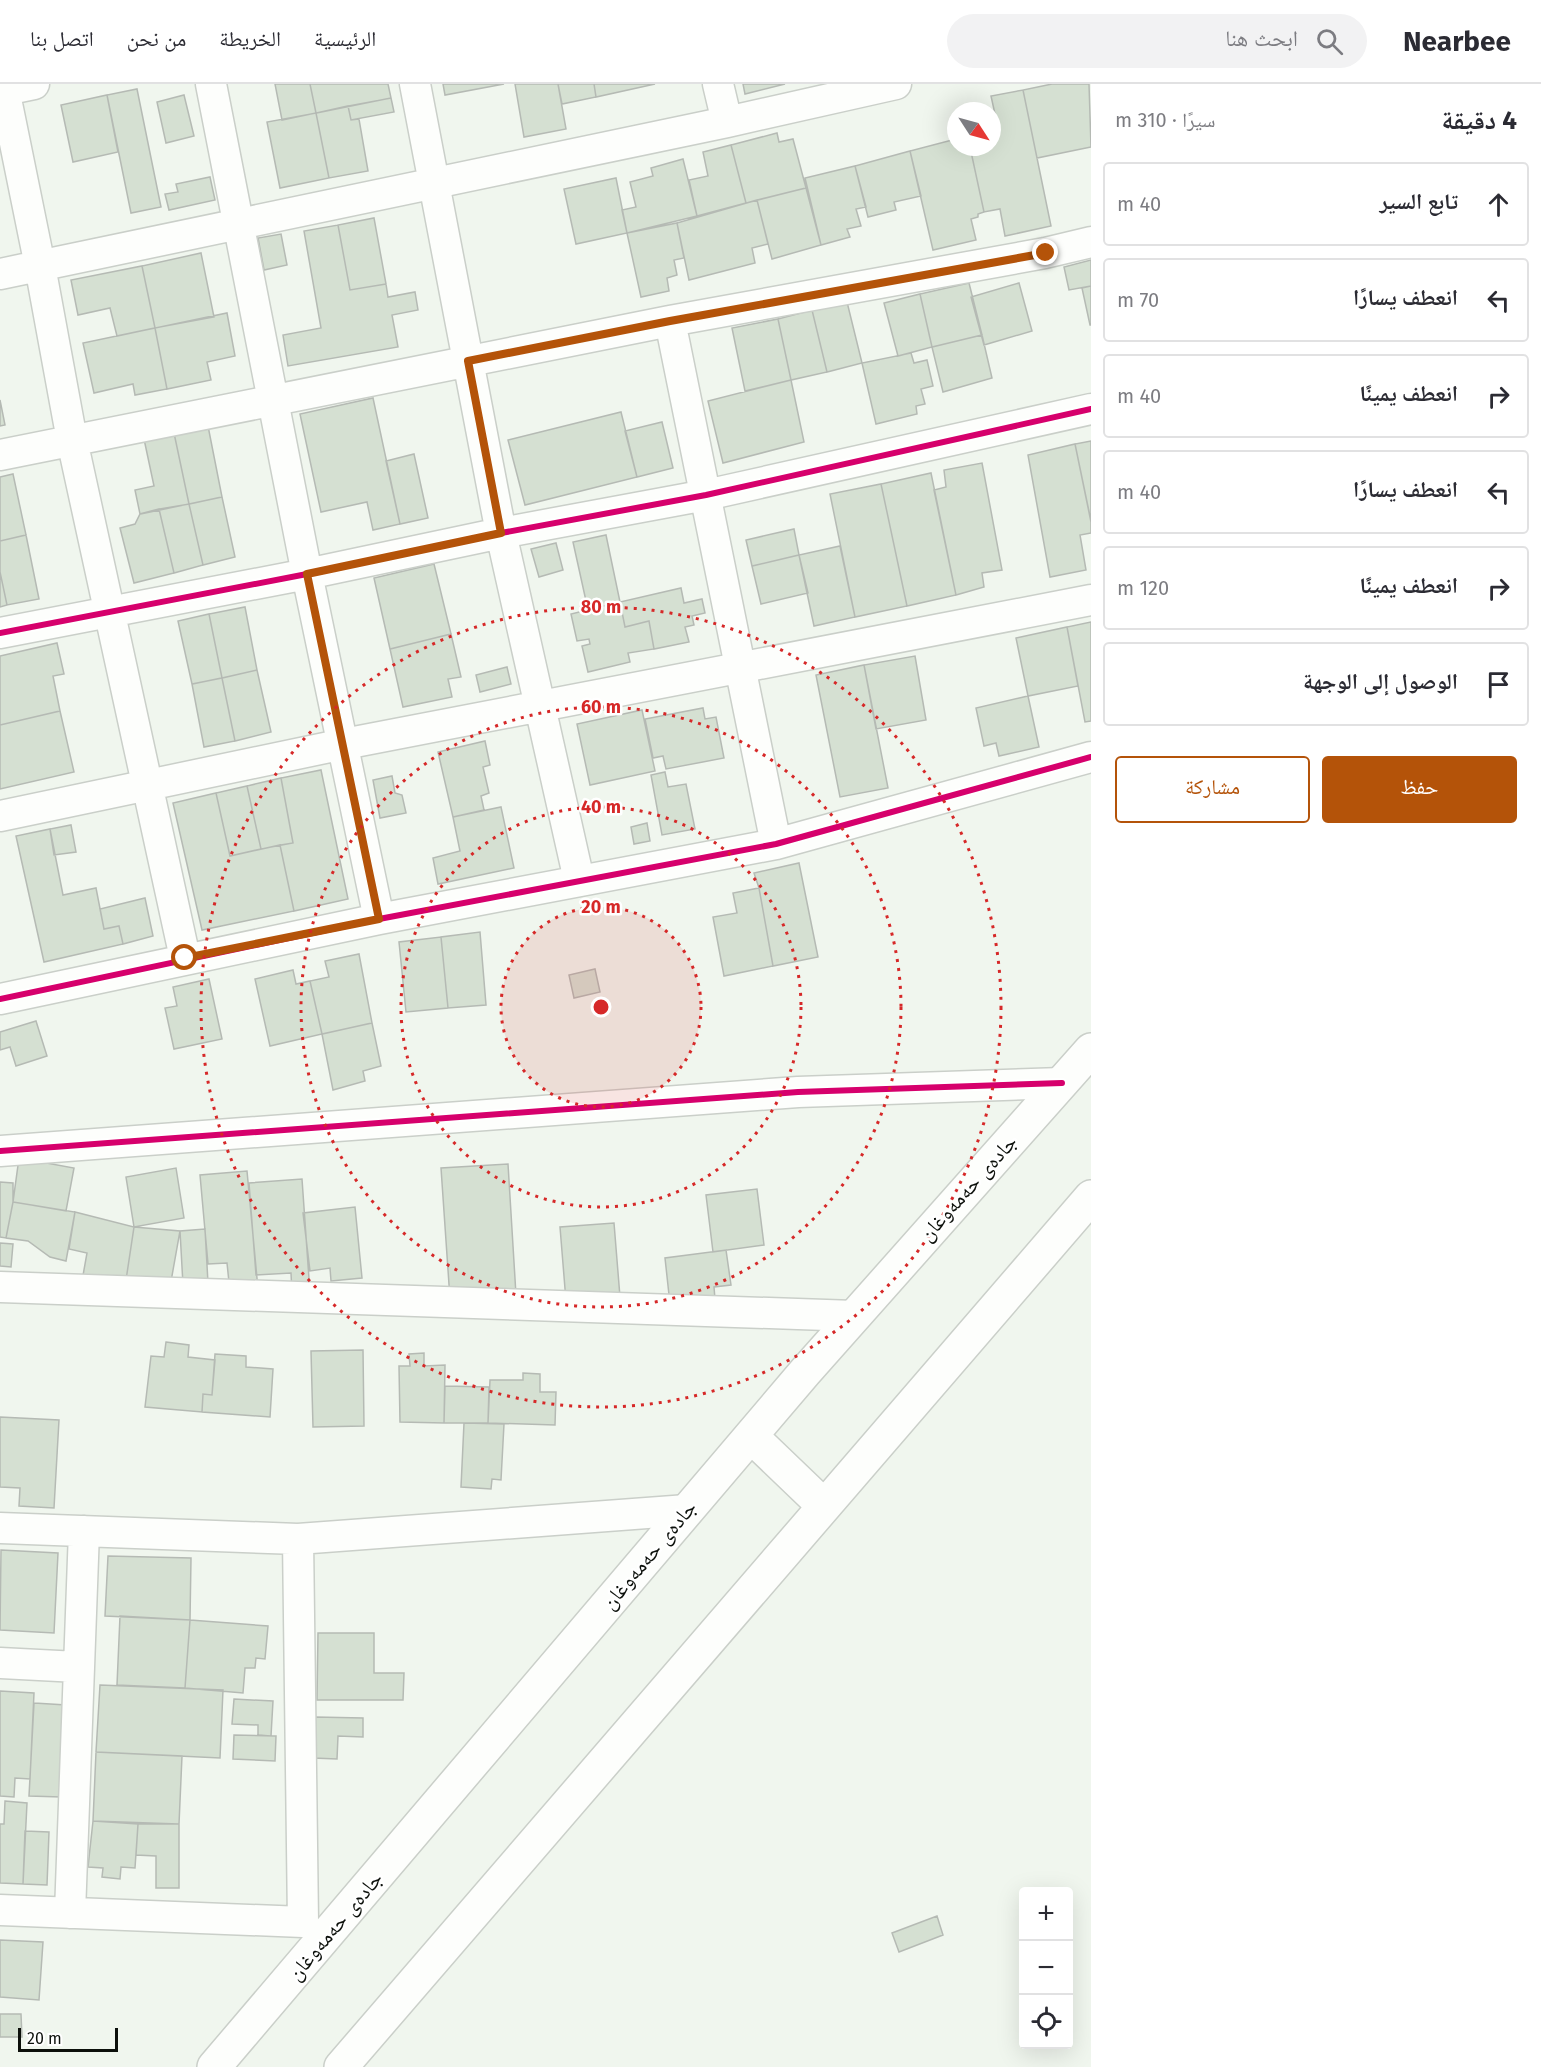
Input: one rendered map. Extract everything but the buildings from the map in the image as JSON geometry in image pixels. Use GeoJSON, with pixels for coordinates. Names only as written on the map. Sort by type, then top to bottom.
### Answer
{"type":"FeatureCollection","features":[{"type":"Feature","properties":{"kind":"main road","name":"جادەی حەمەوغان"},"geometry":{"type":"LineString","coordinates":[[214,2067],[687,1510],[1091,1050]]}},
{"type":"Feature","properties":{"kind":"main road"},"geometry":{"type":"LineString","coordinates":[[341,2067],[1091,1197]]}},
{"type":"Feature","properties":{"kind":"main road"},"geometry":{"type":"LineString","coordinates":[[751,1436],[824,1506]]}},
{"type":"Feature","properties":{"kind":"street"},"geometry":{"type":"LineString","coordinates":[[34,84],[2,88],[40,266],[72,440],[185,958]]}},
{"type":"Feature","properties":{"kind":"street"},"geometry":{"type":"LineString","coordinates":[[212,84],[307,574],[379,919]]}},
{"type":"Feature","properties":{"kind":"street"},"geometry":{"type":"LineString","coordinates":[[415,84],[501,533],[579,880]]}},
{"type":"Feature","properties":{"kind":"street"},"geometry":{"type":"LineString","coordinates":[[718,84],[727,122]]}},
{"type":"Feature","properties":{"kind":"street"},"geometry":{"type":"LineString","coordinates":[[0,274],[727,122],[896,84]]}},
{"type":"Feature","properties":{"kind":"street"},"geometry":{"type":"LineString","coordinates":[[0,455],[670,321],[1046,253],[1091,242]]}},
{"type":"Feature","properties":{"kind":"street"},"geometry":{"type":"LineString","coordinates":[[670,321],[776,844]]}},
{"type":"Feature","properties":{"kind":"street"},"geometry":{"type":"LineString","coordinates":[[0,633],[307,574],[501,533],[706,495],[1091,409]]}},
{"type":"Feature","properties":{"kind":"street"},"geometry":{"type":"LineString","coordinates":[[0,816],[344,744],[1091,600]]}},
{"type":"Feature","properties":{"kind":"street"},"geometry":{"type":"LineString","coordinates":[[0,999],[185,958],[379,919],[776,844],[1091,756]]}},
{"type":"Feature","properties":{"kind":"street"},"geometry":{"type":"LineString","coordinates":[[0,1151],[798,1092],[1062,1083]]}},
{"type":"Feature","properties":{"kind":"street"},"geometry":{"type":"LineString","coordinates":[[0,1287],[855,1316]]}},
{"type":"Feature","properties":{"kind":"street"},"geometry":{"type":"LineString","coordinates":[[0,1528],[298,1539],[687,1510]]}},
{"type":"Feature","properties":{"kind":"street"},"geometry":{"type":"LineString","coordinates":[[70,1912],[84,1531]]}},
{"type":"Feature","properties":{"kind":"street"},"geometry":{"type":"LineString","coordinates":[[298,1539],[303,1922]]}},
{"type":"Feature","properties":{"kind":"street"},"geometry":{"type":"LineString","coordinates":[[0,1663],[78,1667]]}},
{"type":"Feature","properties":{"kind":"street"},"geometry":{"type":"LineString","coordinates":[[0,1910],[303,1922],[341,1919]]}},
{"type":"Feature","properties":{"kind":"cycle path"},"geometry":{"type":"LineString","coordinates":[[0,633],[307,574],[501,533],[706,495],[1091,409]]}},
{"type":"Feature","properties":{"kind":"cycle path"},"geometry":{"type":"LineString","coordinates":[[0,999],[379,919],[776,844],[1091,757]]}},
{"type":"Feature","properties":{"kind":"cycle path"},"geometry":{"type":"LineString","coordinates":[[0,1151],[798,1092],[1062,1083]]}},
{"type":"Feature","properties":{"kind":"route"},"geometry":{"type":"LineString","coordinates":[[185,958],[379,919],[307,574],[501,533],[468,361],[670,321],[1046,253]]}}]}
